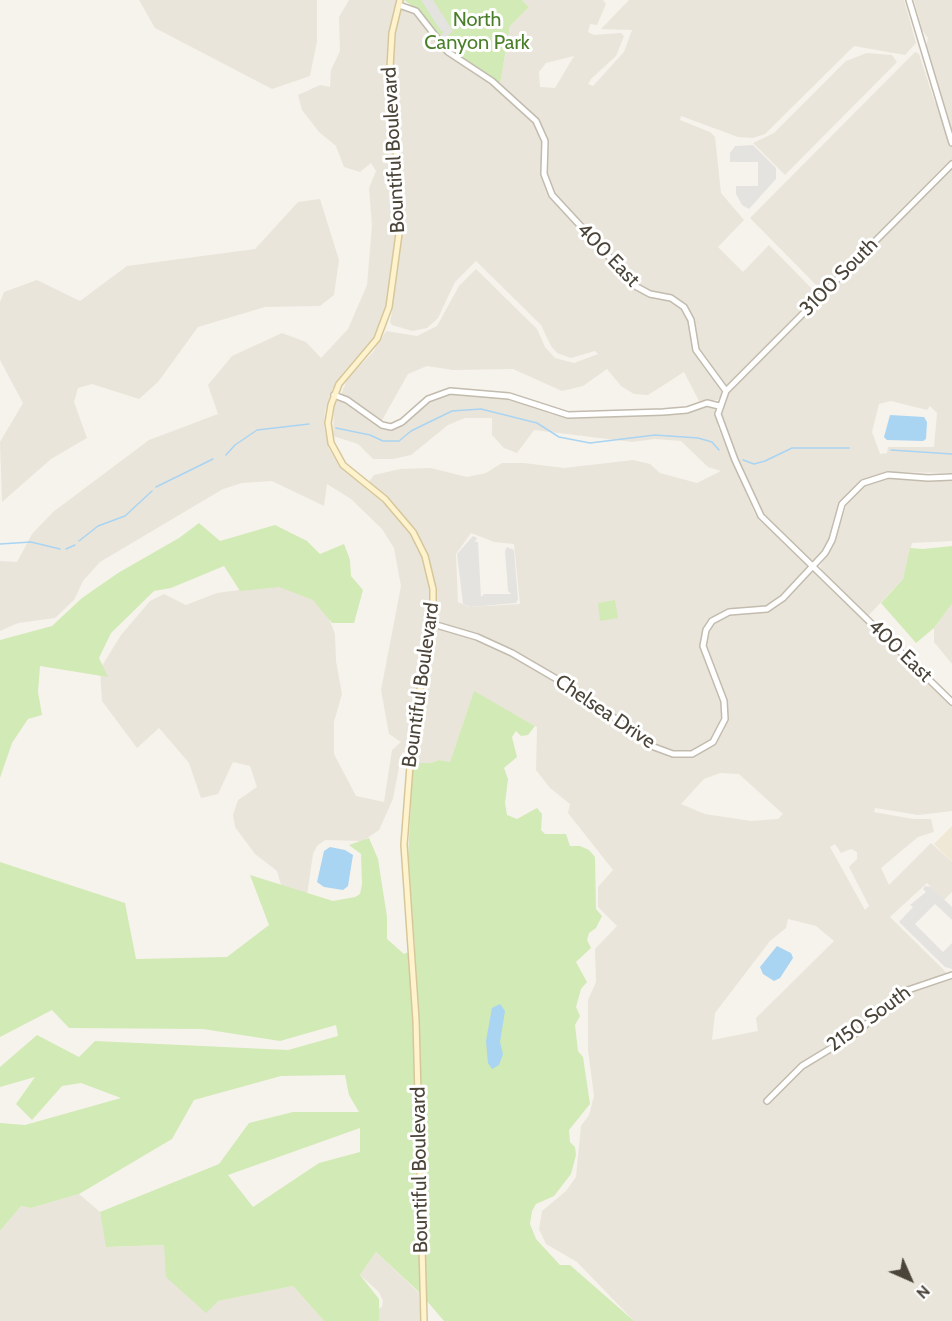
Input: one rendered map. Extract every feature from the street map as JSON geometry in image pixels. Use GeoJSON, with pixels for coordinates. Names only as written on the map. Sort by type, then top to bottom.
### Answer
{"type":"FeatureCollection","features":[{"type":"Feature","properties":{"kind":"main road","name":"Bountiful Boulevard"},"geometry":{"type":"LineString","coordinates":[[400,2],[392,33],[390,68],[401,219],[389,307],[378,339],[342,379],[334,395],[328,423],[333,447],[346,468],[394,507],[418,540],[432,581],[433,624],[415,714],[404,844],[416,1020],[424,1321]]}},
{"type":"Feature","properties":{"kind":"street"},"geometry":{"type":"LineString","coordinates":[[909,0],[952,143]]}},
{"type":"Feature","properties":{"kind":"street","name":"400 East"},"geometry":{"type":"LineString","coordinates":[[400,2],[418,12],[448,52],[492,81],[536,121],[545,141],[544,174],[552,195],[637,287],[650,294],[671,298],[684,307],[691,320],[696,350],[726,391]]}},
{"type":"Feature","properties":{"kind":"street","name":"3100 South"},"geometry":{"type":"LineString","coordinates":[[726,391],[952,164]]}},
{"type":"Feature","properties":{"kind":"street"},"geometry":{"type":"LineString","coordinates":[[334,395],[347,400],[382,425],[391,427],[400,424],[428,399],[450,391],[509,396],[568,415],[673,411],[707,403],[719,406],[726,391]]}},
{"type":"Feature","properties":{"kind":"street","name":"400 East"},"geometry":{"type":"LineString","coordinates":[[719,406],[720,424],[756,508],[952,702]]}},
{"type":"Feature","properties":{"kind":"street","name":"Chelsea Drive"},"geometry":{"type":"LineString","coordinates":[[433,624],[470,634],[504,649],[579,692],[650,745],[668,753],[689,754],[703,750],[713,742],[725,719],[724,701],[704,649],[703,640],[710,624],[725,613],[756,611],[774,606],[814,567],[830,544],[842,504],[860,485],[888,475],[952,477]]}},
{"type":"Feature","properties":{"kind":"street","name":"2150 South"},"geometry":{"type":"LineString","coordinates":[[767,1101],[802,1066],[858,1032],[899,993],[952,975]]}},
{"type":"Feature","properties":{"kind":"shaded area"},"geometry":{"type":"Polygon","coordinates":[[[139,0],[317,0],[317,41],[310,76],[272,89],[155,28],[139,0]]]}},
{"type":"Feature","properties":{"kind":"shaded area"},"geometry":{"type":"Polygon","coordinates":[[[349,0],[396,0],[395,6],[416,15],[445,54],[489,82],[524,112],[527,108],[500,84],[510,26],[529,7],[522,0],[603,0],[606,4],[597,25],[590,24],[588,32],[594,35],[621,33],[624,36],[616,56],[591,79],[588,84],[593,86],[624,52],[632,30],[601,29],[629,0],[904,0],[916,43],[905,55],[854,46],[765,134],[753,138],[738,137],[681,116],[680,120],[710,132],[715,137],[721,193],[744,220],[718,247],[743,272],[769,245],[817,294],[729,384],[718,400],[699,401],[684,372],[648,395],[634,394],[621,386],[607,369],[583,386],[562,391],[513,369],[453,370],[427,366],[408,374],[381,422],[341,394],[348,378],[373,352],[386,331],[417,336],[437,326],[459,286],[476,269],[537,329],[545,347],[555,358],[574,363],[598,354],[595,351],[571,358],[557,353],[541,325],[476,261],[455,282],[438,318],[427,328],[412,331],[392,325],[390,322],[393,306],[386,304],[375,336],[342,374],[332,390],[325,411],[324,427],[329,449],[338,464],[365,487],[374,475],[400,469],[431,468],[467,477],[486,473],[502,463],[564,468],[633,460],[650,464],[660,473],[697,483],[721,471],[708,467],[681,441],[655,439],[632,442],[534,430],[517,453],[504,448],[492,435],[492,418],[465,418],[448,425],[411,455],[393,459],[373,459],[358,444],[333,436],[334,408],[336,401],[342,400],[381,428],[389,430],[402,426],[426,402],[451,393],[508,398],[551,414],[568,417],[650,415],[714,406],[718,428],[755,514],[952,706],[952,811],[918,815],[875,808],[874,812],[913,819],[931,819],[934,832],[918,837],[881,868],[889,885],[931,843],[952,862],[952,892],[944,900],[927,883],[890,917],[947,973],[948,979],[952,979],[952,1321],[634,1321],[577,1262],[546,1244],[539,1229],[542,1211],[566,1191],[576,1177],[581,1126],[589,1115],[594,1096],[588,1050],[588,1000],[596,982],[595,949],[617,926],[598,907],[598,887],[613,870],[568,813],[570,804],[550,788],[536,770],[537,727],[474,692],[450,762],[439,760],[431,763],[413,763],[416,741],[408,740],[407,753],[403,752],[401,756],[393,799],[379,830],[363,841],[325,840],[317,846],[313,854],[307,895],[286,902],[277,871],[255,854],[235,827],[233,815],[238,800],[257,787],[250,766],[233,762],[218,794],[201,798],[189,763],[159,728],[137,748],[102,701],[100,669],[121,635],[150,601],[164,594],[186,605],[217,593],[270,586],[292,587],[310,595],[328,616],[335,634],[336,661],[342,694],[334,722],[334,754],[356,796],[384,802],[392,750],[401,742],[389,734],[381,690],[401,586],[394,548],[382,529],[351,499],[327,484],[324,506],[272,481],[242,483],[223,489],[100,562],[83,581],[74,600],[55,618],[18,623],[0,631],[0,561],[17,562],[32,534],[53,512],[149,440],[218,414],[208,385],[232,356],[282,333],[306,342],[321,358],[348,329],[367,285],[372,225],[369,188],[376,171],[371,163],[360,172],[344,167],[336,146],[319,132],[302,110],[298,95],[320,85],[330,87],[331,70],[340,51],[339,17],[349,0]],[[574,56],[546,63],[539,72],[540,87],[555,88],[574,56]],[[398,136],[391,137],[396,191],[403,189],[398,136]],[[471,533],[456,554],[458,602],[469,607],[520,604],[514,544],[494,542],[471,533]],[[720,773],[704,779],[681,804],[705,814],[751,821],[778,819],[783,814],[739,774],[720,773]],[[835,844],[830,847],[865,910],[869,906],[849,867],[857,859],[857,852],[851,849],[841,853],[835,844]],[[788,919],[786,928],[770,941],[715,1013],[712,1040],[758,1031],[756,1018],[834,941],[816,926],[788,919]]]}},
{"type":"Feature","properties":{"kind":"shaded area"},"geometry":{"type":"Polygon","coordinates":[[[421,0],[433,0],[453,31],[443,40],[440,37],[444,31],[441,31],[421,0]]]}},
{"type":"Feature","properties":{"kind":"shaded area"},"geometry":{"type":"Polygon","coordinates":[[[914,0],[952,0],[952,160],[821,290],[750,218],[915,52],[919,54],[935,103],[942,97],[926,46],[928,38],[922,30],[914,0]]]}},
{"type":"Feature","properties":{"kind":"shaded area"},"geometry":{"type":"Polygon","coordinates":[[[867,53],[892,55],[897,62],[785,175],[753,143],[774,133],[846,61],[867,53]]]}},
{"type":"Feature","properties":{"kind":"shaded area"},"geometry":{"type":"Polygon","coordinates":[[[753,145],[776,168],[776,179],[749,209],[742,205],[736,194],[736,186],[758,186],[758,162],[730,162],[730,153],[735,146],[753,145]]]}},
{"type":"Feature","properties":{"kind":"shaded area"},"geometry":{"type":"Polygon","coordinates":[[[952,168],[952,473],[886,472],[859,482],[840,502],[828,542],[820,555],[812,561],[760,511],[721,420],[728,393],[952,168]],[[891,401],[879,404],[872,432],[880,454],[887,453],[888,447],[934,447],[937,413],[930,406],[927,410],[891,401]]]}},
{"type":"Feature","properties":{"kind":"shaded area"},"geometry":{"type":"Polygon","coordinates":[[[320,199],[339,260],[334,295],[320,306],[265,307],[198,327],[158,382],[139,399],[92,384],[78,388],[74,402],[87,438],[51,459],[2,502],[0,442],[23,403],[0,360],[0,302],[4,292],[37,280],[80,301],[127,266],[255,249],[298,202],[320,199]]]}},
{"type":"Feature","properties":{"kind":"shaded area"},"geometry":{"type":"Polygon","coordinates":[[[888,478],[921,481],[952,480],[952,541],[912,543],[903,579],[868,616],[822,571],[820,566],[833,546],[847,503],[866,485],[888,478]]]}},
{"type":"Feature","properties":{"kind":"shaded area"},"geometry":{"type":"Polygon","coordinates":[[[473,536],[477,538],[475,542],[478,542],[481,597],[484,594],[511,594],[508,591],[505,551],[507,547],[514,550],[518,599],[516,603],[470,607],[463,604],[457,554],[473,536]]]}},
{"type":"Feature","properties":{"kind":"shaded area"},"geometry":{"type":"Polygon","coordinates":[[[952,604],[952,664],[934,642],[934,628],[952,604]]]}},
{"type":"Feature","properties":{"kind":"shaded area"},"geometry":{"type":"Polygon","coordinates":[[[952,826],[952,862],[934,844],[952,826]]]}},
{"type":"Feature","properties":{"kind":"shaded area"},"geometry":{"type":"Polygon","coordinates":[[[925,886],[931,887],[952,907],[952,920],[935,904],[915,924],[943,952],[952,943],[952,969],[945,967],[899,922],[913,907],[910,905],[926,892],[923,889],[925,886]]]}},
{"type":"Feature","properties":{"kind":"shaded area"},"geometry":{"type":"Polygon","coordinates":[[[79,1194],[100,1212],[107,1247],[165,1245],[217,1301],[293,1286],[324,1321],[0,1321],[0,1231],[21,1206],[31,1208],[79,1194]]]}},
{"type":"Feature","properties":{"kind":"shaded area"},"geometry":{"type":"Polygon","coordinates":[[[376,1252],[419,1293],[421,1321],[377,1321],[375,1310],[382,1307],[383,1301],[379,1292],[360,1275],[376,1252]]]}},
{"type":"Feature","properties":{"kind":"green space","name":"North Canyon Park"},"geometry":{"type":"Polygon","coordinates":[[[404,0],[522,0],[529,7],[510,26],[500,84],[450,50],[422,13],[404,0]]]}},
{"type":"Feature","properties":{"kind":"green space"},"geometry":{"type":"Polygon","coordinates":[[[199,523],[220,541],[275,525],[307,541],[320,554],[344,544],[350,560],[351,576],[363,590],[354,623],[332,623],[313,600],[279,587],[240,591],[224,566],[171,588],[154,591],[111,633],[99,658],[108,677],[40,666],[38,692],[42,715],[28,719],[12,743],[0,778],[0,640],[52,626],[82,598],[118,573],[179,538],[199,523]]]}},
{"type":"Feature","properties":{"kind":"green space"},"geometry":{"type":"Polygon","coordinates":[[[952,546],[952,604],[934,628],[916,643],[881,603],[903,579],[910,548],[952,546]]]}},
{"type":"Feature","properties":{"kind":"green space"},"geometry":{"type":"Polygon","coordinates":[[[615,600],[618,618],[600,621],[598,603],[615,600]]]}},
{"type":"Feature","properties":{"kind":"green space"},"geometry":{"type":"Polygon","coordinates":[[[474,691],[535,726],[528,735],[521,736],[516,731],[512,737],[517,757],[504,768],[508,779],[505,803],[507,815],[517,819],[537,808],[542,814],[541,830],[545,834],[566,834],[570,846],[580,846],[589,850],[595,857],[596,909],[602,916],[596,928],[589,933],[587,940],[591,948],[576,962],[587,982],[581,989],[576,1007],[580,1016],[575,1025],[578,1051],[583,1057],[590,1104],[569,1130],[570,1142],[575,1147],[576,1155],[571,1174],[554,1196],[536,1204],[532,1211],[530,1224],[536,1239],[560,1265],[570,1265],[634,1321],[444,1321],[420,1293],[376,1252],[360,1275],[379,1299],[379,1321],[324,1321],[293,1286],[218,1301],[206,1313],[166,1277],[164,1245],[106,1247],[100,1212],[219,1164],[249,1123],[293,1112],[359,1112],[349,1095],[345,1075],[281,1076],[194,1100],[172,1139],[79,1194],[31,1208],[21,1206],[0,1231],[0,1123],[25,1125],[121,1098],[81,1083],[62,1086],[32,1120],[16,1104],[35,1077],[0,1087],[0,1067],[37,1035],[79,1057],[95,1041],[288,1050],[338,1036],[336,1025],[280,1041],[203,1029],[69,1028],[52,1010],[0,1037],[0,862],[125,903],[136,959],[227,957],[269,925],[250,875],[333,901],[355,897],[360,894],[362,884],[361,854],[349,845],[369,838],[378,859],[387,917],[387,939],[404,954],[415,949],[408,857],[413,763],[431,763],[439,760],[450,762],[474,691]],[[360,1128],[228,1175],[253,1207],[319,1163],[360,1152],[360,1128]]]}},
{"type":"Feature","properties":{"kind":"water"},"geometry":{"type":"Polygon","coordinates":[[[890,415],[924,417],[927,422],[926,439],[923,441],[887,440],[884,437],[890,415]]]}},
{"type":"Feature","properties":{"kind":"water"},"geometry":{"type":"Polygon","coordinates":[[[330,847],[345,850],[353,855],[348,886],[343,890],[324,887],[317,882],[324,851],[330,847]]]}},
{"type":"Feature","properties":{"kind":"water"},"geometry":{"type":"Polygon","coordinates":[[[777,946],[791,953],[793,958],[780,978],[774,981],[763,974],[760,967],[777,946]]]}},
{"type":"Feature","properties":{"kind":"water"},"geometry":{"type":"Polygon","coordinates":[[[500,1004],[505,1011],[500,1042],[503,1054],[499,1065],[492,1069],[488,1063],[486,1041],[492,1008],[500,1004]]]}},
{"type":"Feature","properties":{"kind":"waterway"},"geometry":{"type":"LineString","coordinates":[[336,428],[370,435],[383,441],[399,441],[411,431],[452,411],[481,409],[537,423],[559,437],[590,443],[655,435],[698,438],[712,442],[719,450]]}},
{"type":"Feature","properties":{"kind":"waterway"},"geometry":{"type":"LineString","coordinates":[[226,455],[235,445],[257,430],[309,424]]}},
{"type":"Feature","properties":{"kind":"waterway"},"geometry":{"type":"LineString","coordinates":[[743,460],[754,464],[792,448],[849,448]]}},
{"type":"Feature","properties":{"kind":"waterway"},"geometry":{"type":"LineString","coordinates":[[891,450],[952,454]]}},
{"type":"Feature","properties":{"kind":"waterway"},"geometry":{"type":"LineString","coordinates":[[156,487],[213,459]]}},
{"type":"Feature","properties":{"kind":"waterway"},"geometry":{"type":"LineString","coordinates":[[79,541],[98,526],[125,516],[152,491]]}},
{"type":"Feature","properties":{"kind":"waterway"},"geometry":{"type":"LineString","coordinates":[[0,544],[31,542],[60,549]]}},
{"type":"Feature","properties":{"kind":"waterway"},"geometry":{"type":"LineString","coordinates":[[66,549],[75,545]]}}]}
